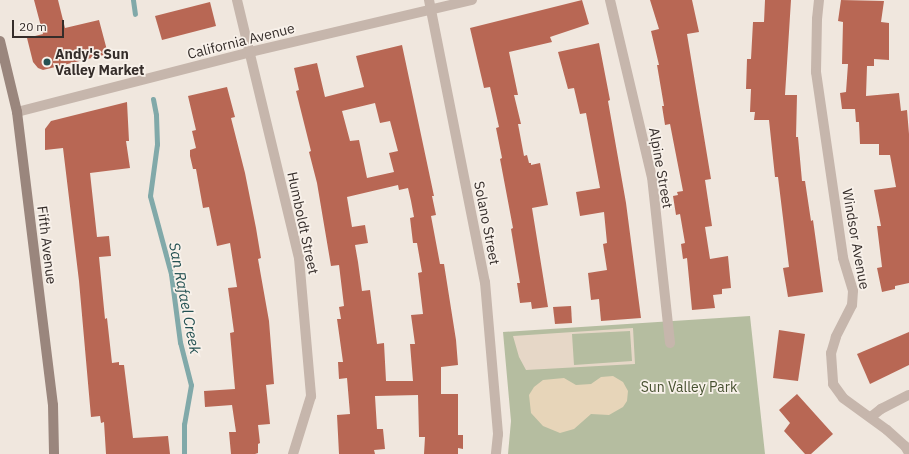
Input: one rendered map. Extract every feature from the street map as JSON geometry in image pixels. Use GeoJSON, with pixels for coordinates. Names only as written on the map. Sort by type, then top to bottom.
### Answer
{"type":"FeatureCollection","features":[{"type":"Feature","properties":{"kind":"street","name":"Humboldt Street"},"geometry":{"type":"LineString","coordinates":[[237,0],[300,258],[311,396],[293,454]]}},
{"type":"Feature","properties":{"kind":"street","name":"California Avenue"},"geometry":{"type":"LineString","coordinates":[[17,112],[430,5],[472,0]]}},
{"type":"Feature","properties":{"kind":"street","name":"Alpine Street"},"geometry":{"type":"LineString","coordinates":[[610,0],[652,177],[670,343]]}},
{"type":"Feature","properties":{"kind":"street","name":"Windsor Avenue"},"geometry":{"type":"LineString","coordinates":[[819,0],[817,19],[816,72],[843,258],[853,291],[852,305],[836,337],[831,353],[832,384],[843,398],[856,409],[871,417],[901,442],[909,453]]}},
{"type":"Feature","properties":{"kind":"street","name":"Solano Street"},"geometry":{"type":"LineString","coordinates":[[430,5],[485,282],[498,434],[496,454]]}},
{"type":"Feature","properties":{"kind":"street","name":"Fifth Avenue"},"geometry":{"type":"LineString","coordinates":[[0,41],[17,112],[53,405],[54,454]]}},
{"type":"Feature","properties":{"kind":"street"},"geometry":{"type":"LineString","coordinates":[[871,417],[880,409],[909,395]]}},
{"type":"Feature","properties":{"kind":"green space","name":"Sun Valley Park"},"geometry":{"type":"Polygon","coordinates":[[[750,316],[765,454],[508,454],[511,421],[503,332],[750,316]]]}},
{"type":"Feature","properties":{"kind":"sand"},"geometry":{"type":"Polygon","coordinates":[[[613,376],[623,382],[628,391],[627,401],[623,407],[609,415],[591,414],[574,429],[560,433],[543,426],[531,413],[529,395],[534,387],[543,380],[564,378],[576,385],[591,384],[601,377],[613,376]]]}},
{"type":"Feature","properties":{"kind":"shaded area"},"geometry":{"type":"Polygon","coordinates":[[[633,328],[635,364],[526,370],[519,357],[513,336],[633,328]],[[630,331],[572,334],[574,365],[632,361],[630,331]]]}},
{"type":"Feature","properties":{"kind":"building"},"geometry":{"type":"Polygon","coordinates":[[[34,0],[58,0],[65,28],[99,20],[108,54],[43,70],[38,68],[33,62],[27,38],[43,34],[34,0]]]}},
{"type":"Feature","properties":{"kind":"building"},"geometry":{"type":"Polygon","coordinates":[[[582,0],[589,24],[550,37],[552,42],[509,52],[518,95],[514,95],[521,124],[518,124],[524,156],[527,155],[531,165],[540,163],[548,205],[532,208],[548,307],[532,309],[531,302],[520,303],[517,283],[520,283],[511,229],[513,228],[500,159],[502,158],[496,128],[499,127],[490,87],[484,88],[470,28],[582,0]]]}},
{"type":"Feature","properties":{"kind":"building"},"geometry":{"type":"Polygon","coordinates":[[[650,0],[692,0],[699,32],[687,34],[711,179],[705,180],[712,226],[705,227],[710,259],[728,256],[731,288],[722,289],[722,294],[713,295],[715,308],[692,310],[687,258],[683,259],[681,244],[685,243],[680,214],[676,215],[673,196],[678,195],[677,192],[683,191],[670,124],[665,125],[662,106],[664,106],[657,65],[659,65],[651,31],[659,29],[650,0]]]}},
{"type":"Feature","properties":{"kind":"building"},"geometry":{"type":"Polygon","coordinates":[[[765,0],[791,0],[785,95],[797,95],[796,137],[798,137],[802,181],[805,181],[811,221],[813,220],[823,292],[788,297],[783,268],[789,267],[778,177],[775,177],[769,120],[754,120],[755,112],[750,112],[751,89],[746,89],[747,59],[751,59],[753,22],[764,22],[765,0]]]}},
{"type":"Feature","properties":{"kind":"building"},"geometry":{"type":"Polygon","coordinates":[[[841,0],[884,1],[881,22],[889,23],[889,60],[874,59],[874,66],[867,66],[866,96],[899,93],[901,111],[907,110],[909,134],[909,283],[895,286],[895,289],[882,292],[877,268],[882,267],[877,226],[881,226],[874,190],[896,187],[890,155],[879,155],[879,144],[860,144],[859,122],[856,122],[855,109],[842,109],[840,93],[846,92],[848,64],[842,64],[843,22],[838,21],[841,0]]]}},
{"type":"Feature","properties":{"kind":"building"},"geometry":{"type":"Polygon","coordinates":[[[210,2],[216,26],[162,40],[155,16],[210,2]]]}},
{"type":"Feature","properties":{"kind":"building"},"geometry":{"type":"Polygon","coordinates":[[[599,43],[610,100],[608,101],[626,203],[641,318],[601,321],[599,299],[591,300],[588,273],[607,270],[603,244],[607,243],[604,212],[580,216],[576,192],[600,188],[586,113],[580,114],[574,88],[568,89],[558,52],[599,43]]]}},
{"type":"Feature","properties":{"kind":"building"},"geometry":{"type":"Polygon","coordinates":[[[402,45],[434,196],[432,196],[436,215],[431,216],[440,264],[444,264],[456,340],[458,365],[441,367],[441,394],[458,394],[458,435],[463,435],[463,449],[458,448],[458,454],[424,454],[425,437],[419,437],[418,395],[375,396],[377,429],[383,429],[385,449],[374,450],[375,454],[339,454],[337,415],[350,414],[347,378],[339,379],[338,362],[343,362],[337,319],[341,319],[339,307],[344,306],[339,265],[331,266],[317,183],[309,152],[311,151],[296,91],[299,90],[294,68],[317,63],[325,97],[364,87],[356,56],[402,45]],[[375,103],[342,111],[350,141],[359,140],[367,178],[394,172],[389,153],[398,151],[390,121],[380,123],[375,103]],[[398,185],[347,197],[352,227],[365,225],[368,243],[355,245],[362,291],[370,290],[377,344],[384,343],[386,381],[413,381],[410,344],[415,344],[411,315],[423,314],[418,273],[422,272],[417,243],[413,243],[410,218],[414,217],[408,188],[399,190],[398,185]]]}},
{"type":"Feature","properties":{"kind":"building"},"geometry":{"type":"Polygon","coordinates":[[[227,87],[235,117],[231,118],[245,173],[261,258],[258,259],[269,321],[274,384],[266,385],[270,424],[258,425],[260,443],[258,444],[258,453],[255,454],[231,454],[229,432],[236,432],[232,405],[205,407],[204,391],[235,389],[230,333],[234,332],[228,288],[237,287],[230,243],[217,246],[209,207],[203,208],[196,169],[193,169],[190,156],[190,150],[196,148],[192,131],[196,130],[188,96],[227,87]]]}},
{"type":"Feature","properties":{"kind":"building"},"geometry":{"type":"Polygon","coordinates":[[[127,102],[129,141],[126,141],[130,168],[90,173],[97,237],[109,236],[111,256],[99,257],[105,319],[107,318],[112,363],[119,362],[119,365],[124,365],[133,438],[168,436],[170,454],[106,454],[104,422],[101,423],[100,416],[91,417],[79,281],[63,148],[45,150],[45,129],[51,121],[127,102]]]}},
{"type":"Feature","properties":{"kind":"building"},"geometry":{"type":"Polygon","coordinates":[[[571,306],[572,323],[555,324],[553,307],[571,306]]]}},
{"type":"Feature","properties":{"kind":"building"},"geometry":{"type":"Polygon","coordinates":[[[779,330],[805,334],[798,381],[773,378],[779,330]]]}},
{"type":"Feature","properties":{"kind":"building"},"geometry":{"type":"Polygon","coordinates":[[[909,332],[909,365],[870,384],[857,354],[909,332]]]}},
{"type":"Feature","properties":{"kind":"building"},"geometry":{"type":"Polygon","coordinates":[[[797,394],[833,434],[811,454],[805,454],[784,431],[790,423],[779,410],[797,394]]]}},
{"type":"Feature","properties":{"kind":"waterway","name":"San Rafael Creek"},"geometry":{"type":"LineString","coordinates":[[133,0],[135,14]]}},
{"type":"Feature","properties":{"kind":"waterway","name":"San Rafael Creek"},"geometry":{"type":"LineString","coordinates":[[153,99],[156,115],[157,144],[150,196],[171,274],[180,342],[191,385],[184,424],[184,454]]}},
{"type":"Feature","properties":{"kind":"place","name":"Andy's Sun Valley Market"},"geometry":{"type":"Point","coordinates":[47,62]}}]}
